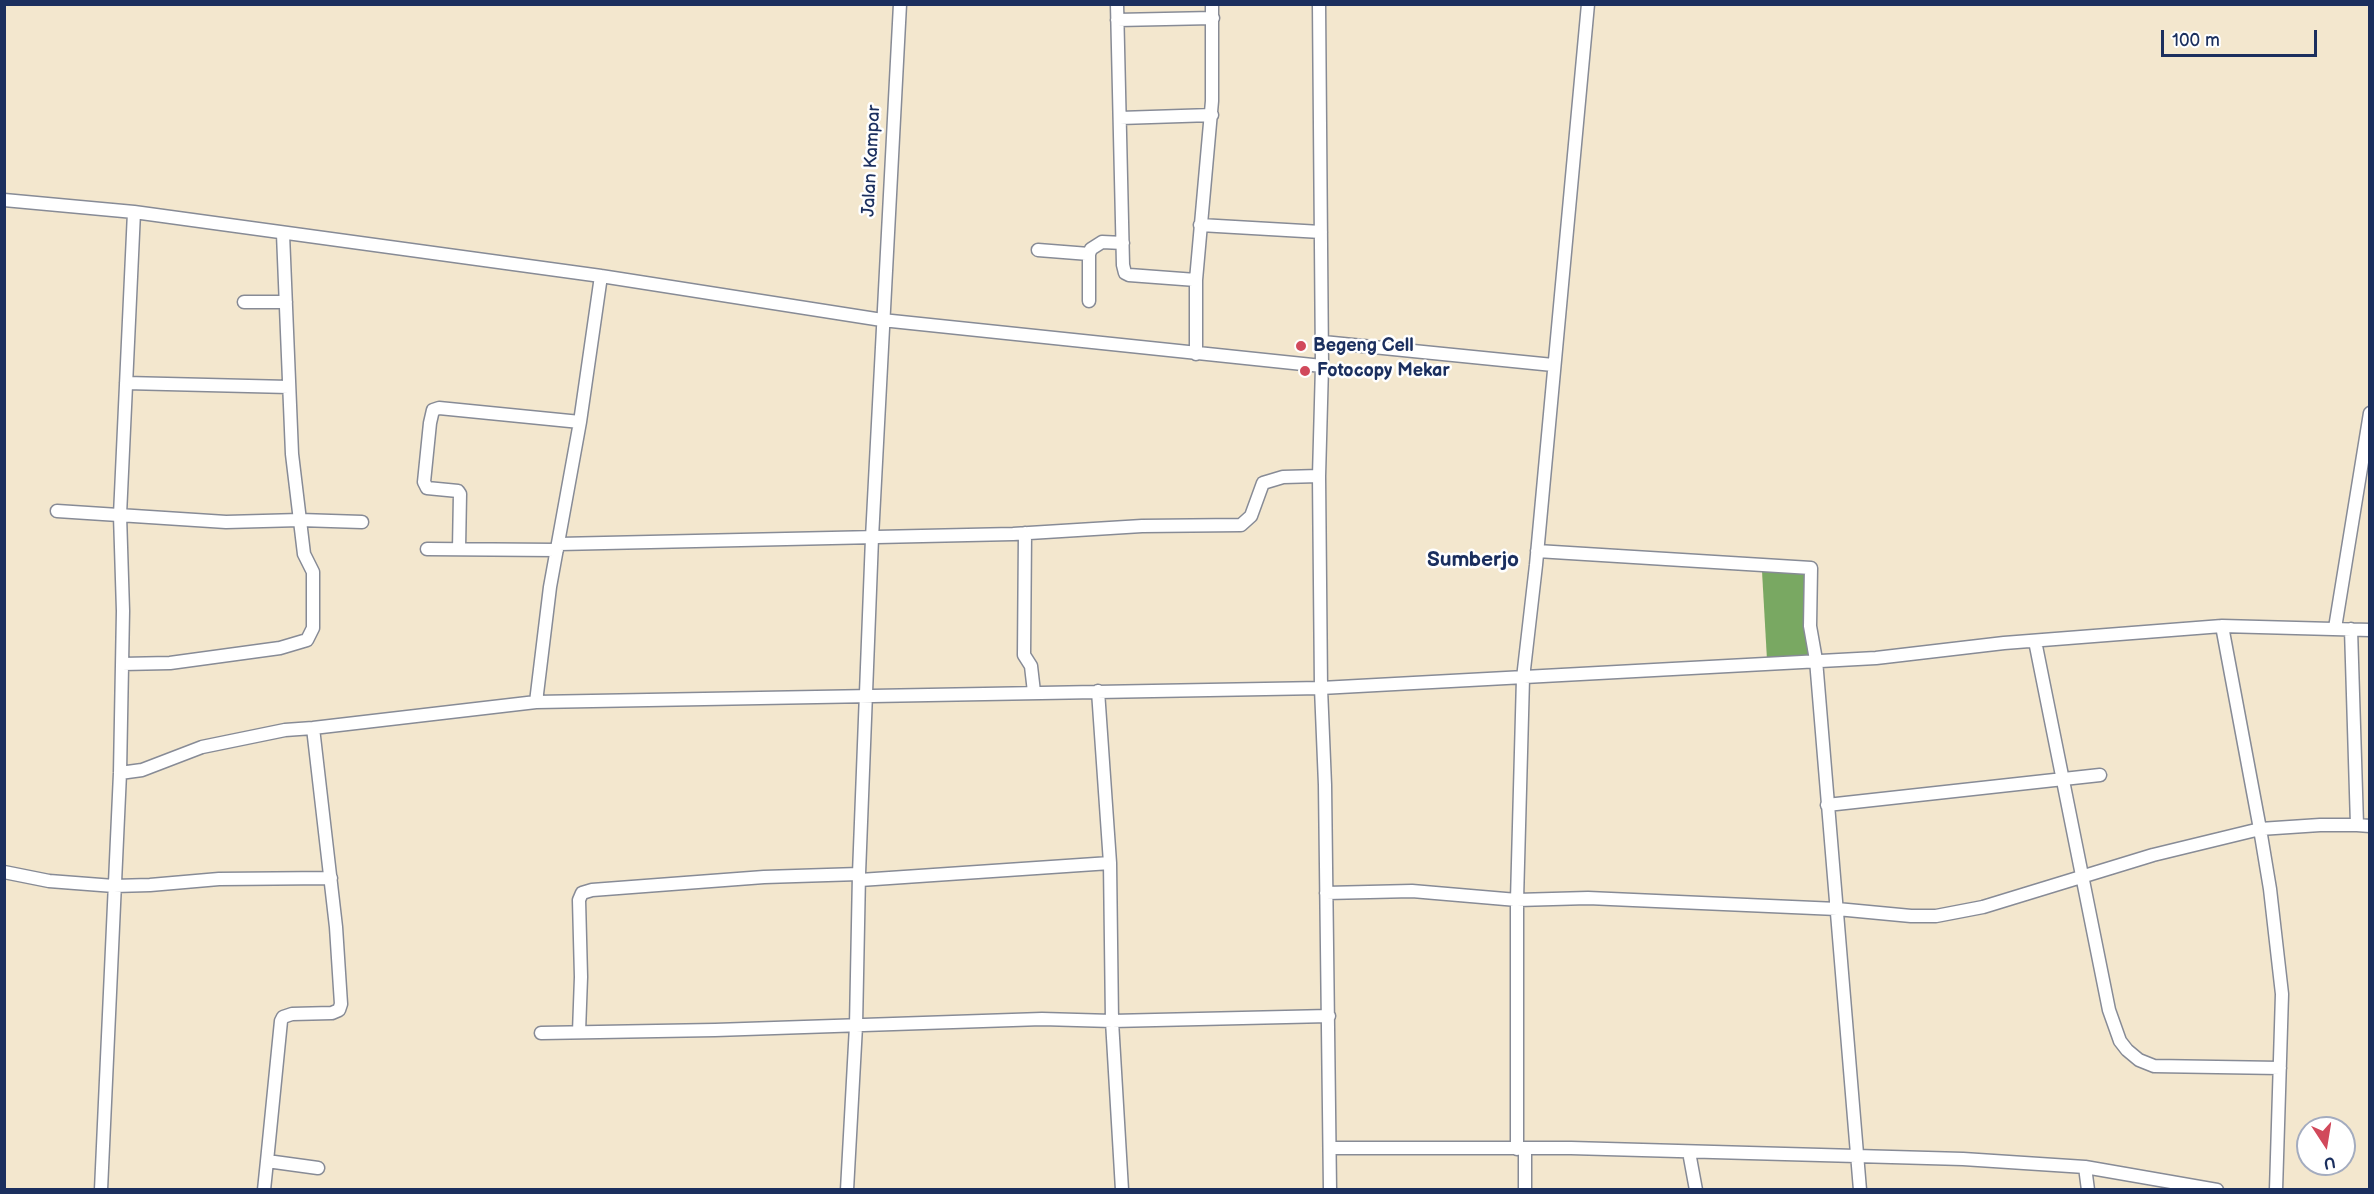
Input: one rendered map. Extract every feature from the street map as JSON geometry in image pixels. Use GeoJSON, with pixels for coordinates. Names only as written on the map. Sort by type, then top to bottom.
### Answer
{"type":"FeatureCollection","features":[{"type":"Feature","properties":{"kind":"street","name":"Jalan Kampar"},"geometry":{"type":"LineString","coordinates":[[847,1190],[856,1026],[859,877],[872,538],[900,4]]}},
{"type":"Feature","properties":{"kind":"street"},"geometry":{"type":"LineString","coordinates":[[1117,4],[1125,273],[1196,280]]}},
{"type":"Feature","properties":{"kind":"street"},"geometry":{"type":"LineString","coordinates":[[1196,354],[1196,280],[1212,115],[1212,4]]}},
{"type":"Feature","properties":{"kind":"street"},"geometry":{"type":"LineString","coordinates":[[1319,4],[1323,342],[1319,476],[1330,1190]]}},
{"type":"Feature","properties":{"kind":"street"},"geometry":{"type":"LineString","coordinates":[[1525,1190],[1521,1149],[1517,900],[1523,678],[1588,4]]}},
{"type":"Feature","properties":{"kind":"street"},"geometry":{"type":"LineString","coordinates":[[1117,20],[1213,18]]}},
{"type":"Feature","properties":{"kind":"street"},"geometry":{"type":"LineString","coordinates":[[1120,118],[1212,115]]}},
{"type":"Feature","properties":{"kind":"street"},"geometry":{"type":"LineString","coordinates":[[4,200],[134,212],[601,276],[882,320],[1322,366]]}},
{"type":"Feature","properties":{"kind":"street"},"geometry":{"type":"LineString","coordinates":[[101,1190],[120,774],[123,611],[120,515],[134,212]]}},
{"type":"Feature","properties":{"kind":"street"},"geometry":{"type":"LineString","coordinates":[[1200,225],[1321,232]]}},
{"type":"Feature","properties":{"kind":"street"},"geometry":{"type":"LineString","coordinates":[[122,664],[170,663],[280,648],[307,640],[313,628],[315,614],[313,572],[304,554],[292,454],[283,234]]}},
{"type":"Feature","properties":{"kind":"street"},"geometry":{"type":"LineString","coordinates":[[1089,301],[1089,254],[1094,245],[1102,242],[1123,243]]}},
{"type":"Feature","properties":{"kind":"street"},"geometry":{"type":"LineString","coordinates":[[1038,250],[1089,254]]}},
{"type":"Feature","properties":{"kind":"street"},"geometry":{"type":"LineString","coordinates":[[536,702],[550,587],[562,546],[601,276]]}},
{"type":"Feature","properties":{"kind":"street"},"geometry":{"type":"LineString","coordinates":[[244,302],[286,302]]}},
{"type":"Feature","properties":{"kind":"street"},"geometry":{"type":"LineString","coordinates":[[1323,342],[1553,364]]}},
{"type":"Feature","properties":{"kind":"street"},"geometry":{"type":"LineString","coordinates":[[126,383],[289,387]]}},
{"type":"Feature","properties":{"kind":"street"},"geometry":{"type":"LineString","coordinates":[[459,549],[460,494],[458,491],[427,488],[424,482],[433,410],[439,408],[580,422]]}},
{"type":"Feature","properties":{"kind":"street"},"geometry":{"type":"LineString","coordinates":[[2335,628],[2370,413]]}},
{"type":"Feature","properties":{"kind":"street"},"geometry":{"type":"LineString","coordinates":[[427,549],[872,538],[1142,526],[1241,525],[1251,516],[1263,483],[1283,477],[1319,476]]}},
{"type":"Feature","properties":{"kind":"street"},"geometry":{"type":"LineString","coordinates":[[57,511],[226,522],[300,520],[362,522]]}},
{"type":"Feature","properties":{"kind":"street"},"geometry":{"type":"LineString","coordinates":[[1025,533],[1024,655],[1031,666],[1034,692]]}},
{"type":"Feature","properties":{"kind":"street"},"geometry":{"type":"LineString","coordinates":[[1537,551],[1811,568],[1810,626],[1816,660],[1860,1190]]}},
{"type":"Feature","properties":{"kind":"street"},"geometry":{"type":"LineString","coordinates":[[2222,626],[2270,889],[2282,994],[2276,1190]]}},
{"type":"Feature","properties":{"kind":"street"},"geometry":{"type":"LineString","coordinates":[[120,774],[142,770],[202,747],[285,730],[536,702],[1321,688],[1876,658],[2035,641],[2222,626],[2370,630]]}},
{"type":"Feature","properties":{"kind":"street"},"geometry":{"type":"LineString","coordinates":[[1326,893],[1412,891],[1517,900],[1588,898],[1837,909],[1911,916],[1948,915],[1987,906],[2153,855],[2260,829],[2320,825],[2363,826],[2351,629]]}},
{"type":"Feature","properties":{"kind":"street"},"geometry":{"type":"LineString","coordinates":[[2035,641],[2109,1010],[2120,1041],[2139,1060],[2154,1066],[2280,1068]]}},
{"type":"Feature","properties":{"kind":"street"},"geometry":{"type":"LineString","coordinates":[[1098,691],[1110,863],[1112,1021],[1122,1190]]}},
{"type":"Feature","properties":{"kind":"street"},"geometry":{"type":"LineString","coordinates":[[264,1190],[281,1021],[283,1017],[292,1014],[332,1013],[340,1008],[331,878],[313,728]]}},
{"type":"Feature","properties":{"kind":"street"},"geometry":{"type":"LineString","coordinates":[[1827,805],[2100,775]]}},
{"type":"Feature","properties":{"kind":"street"},"geometry":{"type":"LineString","coordinates":[[579,1032],[581,976],[579,900],[582,893],[592,890],[764,877],[859,877],[1110,863]]}},
{"type":"Feature","properties":{"kind":"street"},"geometry":{"type":"LineString","coordinates":[[4,872],[49,881],[114,886],[219,879],[331,878]]}},
{"type":"Feature","properties":{"kind":"street"},"geometry":{"type":"LineString","coordinates":[[541,1033],[856,1026],[1042,1019],[1112,1021],[1329,1016]]}},
{"type":"Feature","properties":{"kind":"street"},"geometry":{"type":"LineString","coordinates":[[1331,1148],[1858,1154],[2085,1167],[2217,1190]]}},
{"type":"Feature","properties":{"kind":"street"},"geometry":{"type":"LineString","coordinates":[[1689,1152],[1696,1190]]}},
{"type":"Feature","properties":{"kind":"street"},"geometry":{"type":"LineString","coordinates":[[267,1161],[318,1168]]}},
{"type":"Feature","properties":{"kind":"street"},"geometry":{"type":"LineString","coordinates":[[2085,1167],[2088,1190]]}},
{"type":"Feature","properties":{"kind":"green space"},"geometry":{"type":"Polygon","coordinates":[[[1805,570],[1813,656],[1767,660],[1762,571],[1805,570]]]}},
{"type":"Feature","properties":{"kind":"place","name":"Begeng Cell"},"geometry":{"type":"Point","coordinates":[1301,346]}},
{"type":"Feature","properties":{"kind":"place","name":"Fotocopy Mekar"},"geometry":{"type":"Point","coordinates":[1305,371]}},
{"type":"Feature","properties":{"kind":"district","name":"Sumberjo"},"geometry":{"type":"Point","coordinates":[1473,561]}}]}
